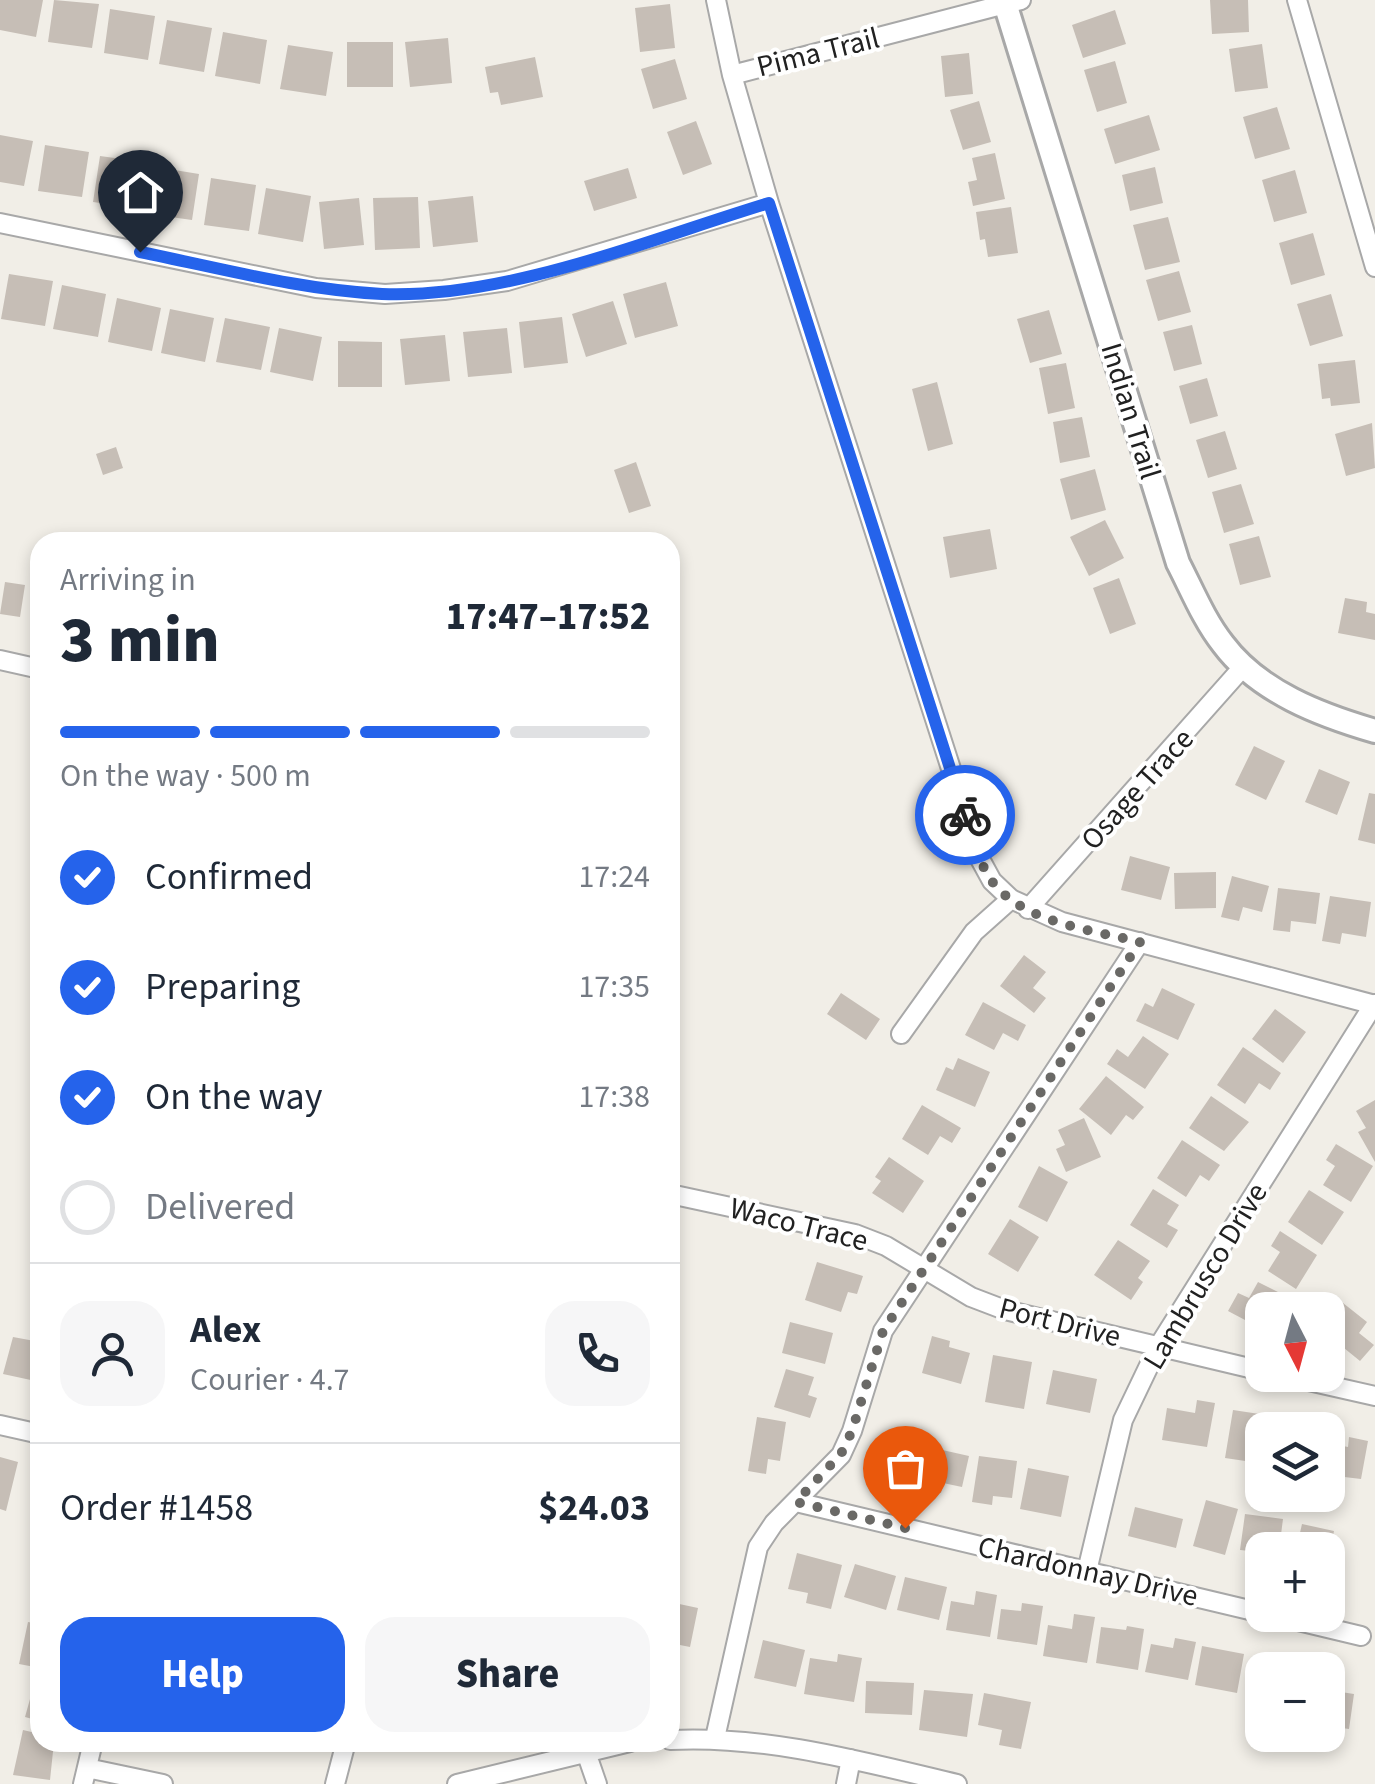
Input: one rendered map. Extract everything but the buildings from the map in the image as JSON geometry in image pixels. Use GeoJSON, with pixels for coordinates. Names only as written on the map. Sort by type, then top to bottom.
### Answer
{"type":"FeatureCollection","features":[{"type":"Feature","properties":{"kind":"street"},"geometry":{"type":"LineString","coordinates":[[716,0],[732,74],[769,203],[980,859],[992,881],[1011,900],[1062,922],[1374,1004]]}},
{"type":"Feature","properties":{"kind":"street"},"geometry":{"type":"LineString","coordinates":[[1297,0],[1365,201],[1375,267]]}},
{"type":"Feature","properties":{"kind":"street","name":"Pima Trail"},"geometry":{"type":"LineString","coordinates":[[732,74],[1010,1]]}},
{"type":"Feature","properties":{"kind":"street","name":"Indian Trail"},"geometry":{"type":"LineString","coordinates":[[1010,1],[1178,563],[1222,644],[1243,667],[1302,706],[1375,731]]}},
{"type":"Feature","properties":{"kind":"street"},"geometry":{"type":"LineString","coordinates":[[0,223],[316,288],[385,294],[508,281],[769,203]]}},
{"type":"Feature","properties":{"kind":"street"},"geometry":{"type":"LineString","coordinates":[[0,660],[30,667]]}},
{"type":"Feature","properties":{"kind":"street","name":"Osage Trace"},"geometry":{"type":"LineString","coordinates":[[1028,909],[1243,667]]}},
{"type":"Feature","properties":{"kind":"street"},"geometry":{"type":"LineString","coordinates":[[901,1034],[974,932],[1011,900]]}},
{"type":"Feature","properties":{"kind":"street"},"geometry":{"type":"LineString","coordinates":[[714,1738],[758,1547],[774,1523],[841,1454],[883,1331],[1140,942]]}},
{"type":"Feature","properties":{"kind":"street","name":"Lambrusco Drive"},"geometry":{"type":"LineString","coordinates":[[1087,1571],[1122,1420],[1158,1346],[1374,1004]]}},
{"type":"Feature","properties":{"kind":"street","name":"Waco Trace"},"geometry":{"type":"LineString","coordinates":[[680,1196],[855,1234],[886,1246],[923,1269]]}},
{"type":"Feature","properties":{"kind":"street","name":"Port Drive"},"geometry":{"type":"LineString","coordinates":[[923,1269],[971,1297],[1005,1310],[1245,1366]]}},
{"type":"Feature","properties":{"kind":"street"},"geometry":{"type":"LineString","coordinates":[[1345,1389],[1375,1396]]}},
{"type":"Feature","properties":{"kind":"street"},"geometry":{"type":"LineString","coordinates":[[0,1425],[30,1432]]}},
{"type":"Feature","properties":{"kind":"street","name":"Chardonnay Drive"},"geometry":{"type":"LineString","coordinates":[[796,1502],[1245,1608]]}},
{"type":"Feature","properties":{"kind":"street"},"geometry":{"type":"LineString","coordinates":[[1343,1632],[1360,1636]]}},
{"type":"Feature","properties":{"kind":"street"},"geometry":{"type":"LineString","coordinates":[[680,1740],[714,1738],[851,1760],[957,1784]]}},
{"type":"Feature","properties":{"kind":"street"},"geometry":{"type":"LineString","coordinates":[[335,1784],[343,1752]]}},
{"type":"Feature","properties":{"kind":"street"},"geometry":{"type":"LineString","coordinates":[[457,1784],[596,1752]]}},
{"type":"Feature","properties":{"kind":"street"},"geometry":{"type":"LineString","coordinates":[[588,1755],[597,1784]]}},
{"type":"Feature","properties":{"kind":"street"},"geometry":{"type":"LineString","coordinates":[[846,1784],[851,1760]]}},
{"type":"Feature","properties":{"kind":"street"},"geometry":{"type":"LineString","coordinates":[[85,1776],[163,1784]]}},
{"type":"Feature","properties":{"kind":"way so far"},"geometry":{"type":"LineString","coordinates":[[905,1528],[796,1502],[841,1454],[883,1331],[1140,942],[1062,922],[1011,900],[992,881],[980,859],[965,815]]}},
{"type":"Feature","properties":{"kind":"route"},"geometry":{"type":"LineString","coordinates":[[140,252],[316,288],[385,294],[444,290],[508,281],[566,266],[769,203],[965,815]]}}]}
